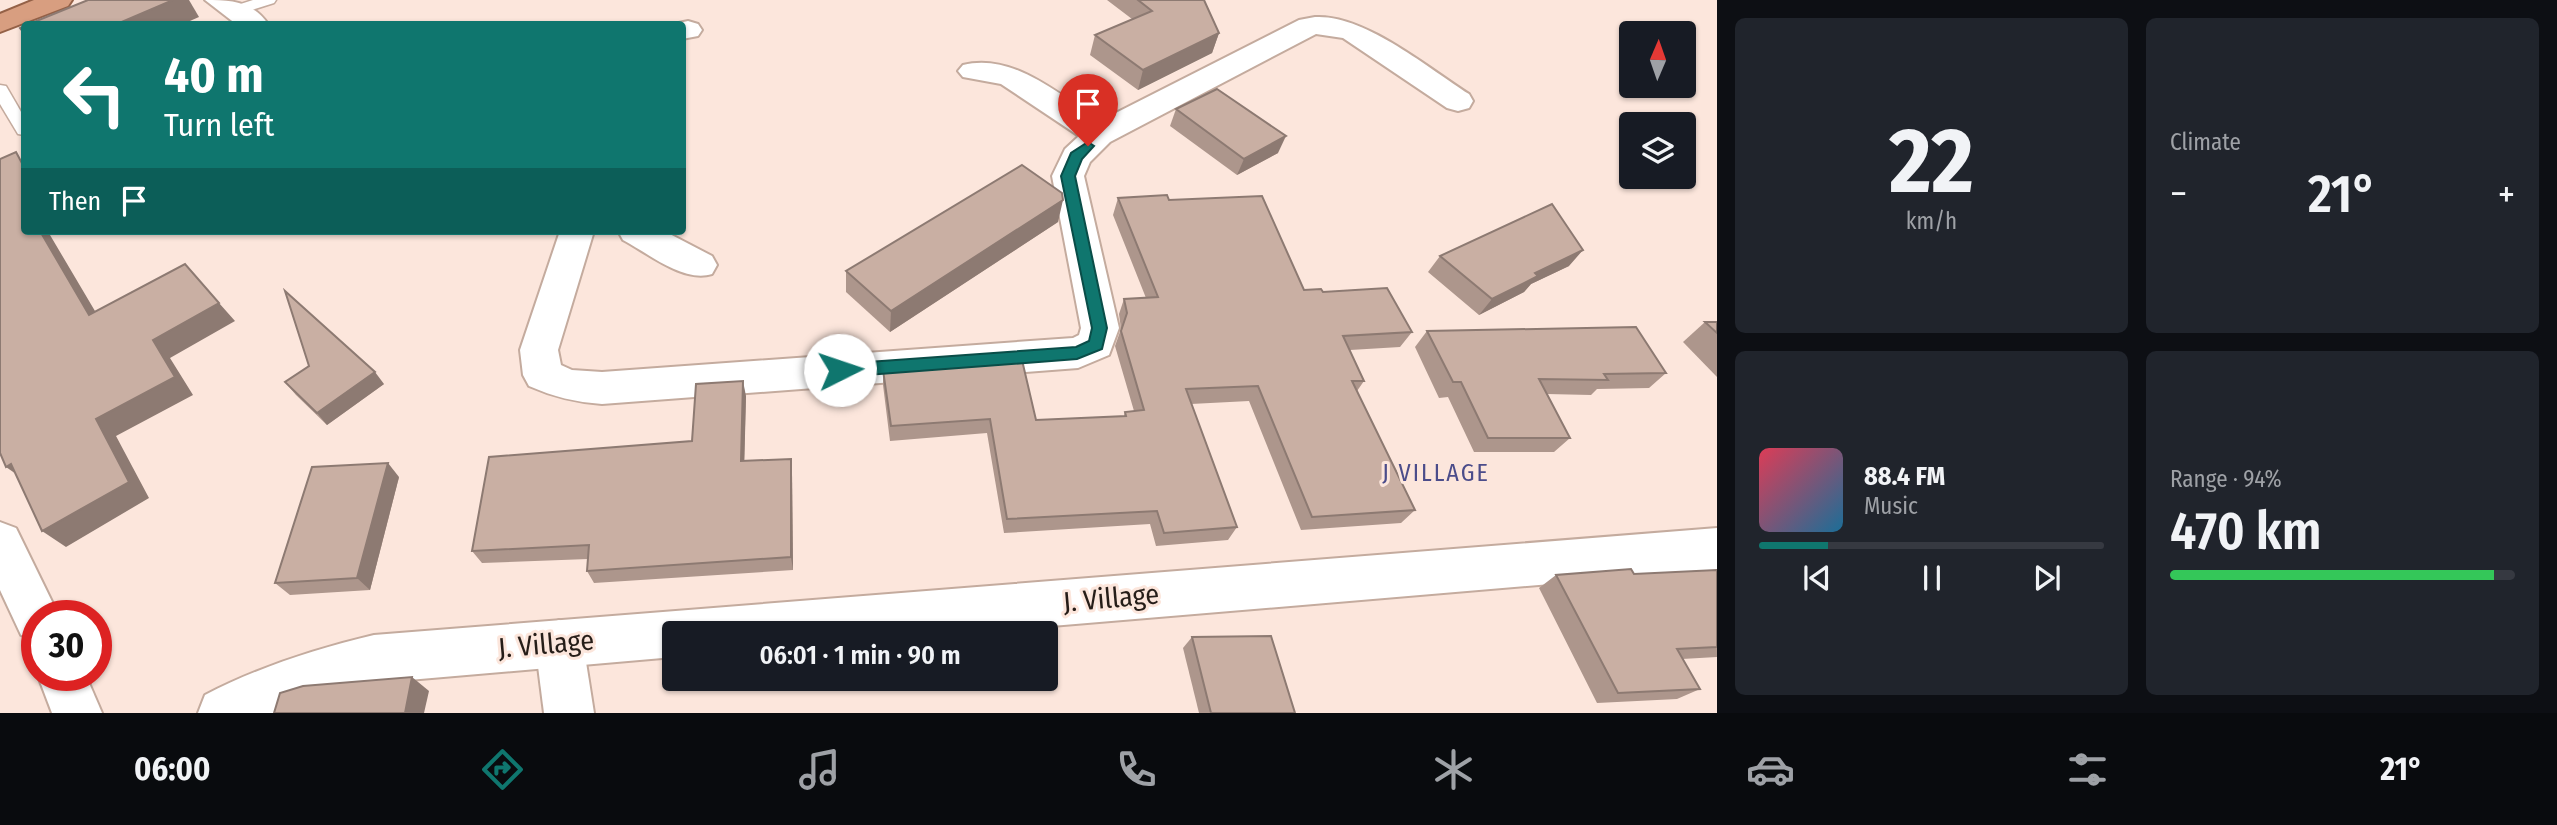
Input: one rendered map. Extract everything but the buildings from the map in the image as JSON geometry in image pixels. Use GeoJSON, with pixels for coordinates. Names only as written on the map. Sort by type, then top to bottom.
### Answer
{"type":"FeatureCollection","features":[{"type":"Feature","properties":{"kind":"highway"},"geometry":{"type":"LineString","coordinates":[[0,24],[58,0]]}},
{"type":"Feature","properties":{"kind":"street"},"geometry":{"type":"LineString","coordinates":[[576,235],[539,350],[543,375],[570,386],[602,388],[1077,353],[1096,344],[1100,328],[1068,176],[1076,157],[1100,135],[1308,26],[1318,24],[1338,26],[1353,32],[1458,101]]}},
{"type":"Feature","properties":{"kind":"street"},"geometry":{"type":"LineString","coordinates":[[973,71],[1009,76],[1100,135]]}},
{"type":"Feature","properties":{"kind":"street"},"geometry":{"type":"LineString","coordinates":[[643,235],[699,265]]}},
{"type":"Feature","properties":{"kind":"street"},"geometry":{"type":"LineString","coordinates":[[0,542],[28,600]]}},
{"type":"Feature","properties":{"kind":"street","name":"J. Village"},"geometry":{"type":"LineString","coordinates":[[223,713],[260,692],[317,672],[374,659],[1717,549]]}},
{"type":"Feature","properties":{"kind":"street"},"geometry":{"type":"LineString","coordinates":[[559,643],[569,713]]}},
{"type":"Feature","properties":{"kind":"street"},"geometry":{"type":"LineString","coordinates":[[68,691],[76,713]]}},
{"type":"Feature","properties":{"kind":"lane"},"geometry":{"type":"LineString","coordinates":[[235,12],[269,0]]}},
{"type":"Feature","properties":{"kind":"lane"},"geometry":{"type":"LineString","coordinates":[[0,90],[21,125]]}},
{"type":"Feature","properties":{"kind":"district","name":"J VILLAGE"},"geometry":{"type":"Point","coordinates":[1436,473]}},
{"type":"Feature","properties":{"kind":"route"},"geometry":{"type":"LineString","coordinates":[[840,370],[1077,353],[1096,344],[1100,328],[1068,176],[1076,157],[1088,146]]}}]}
